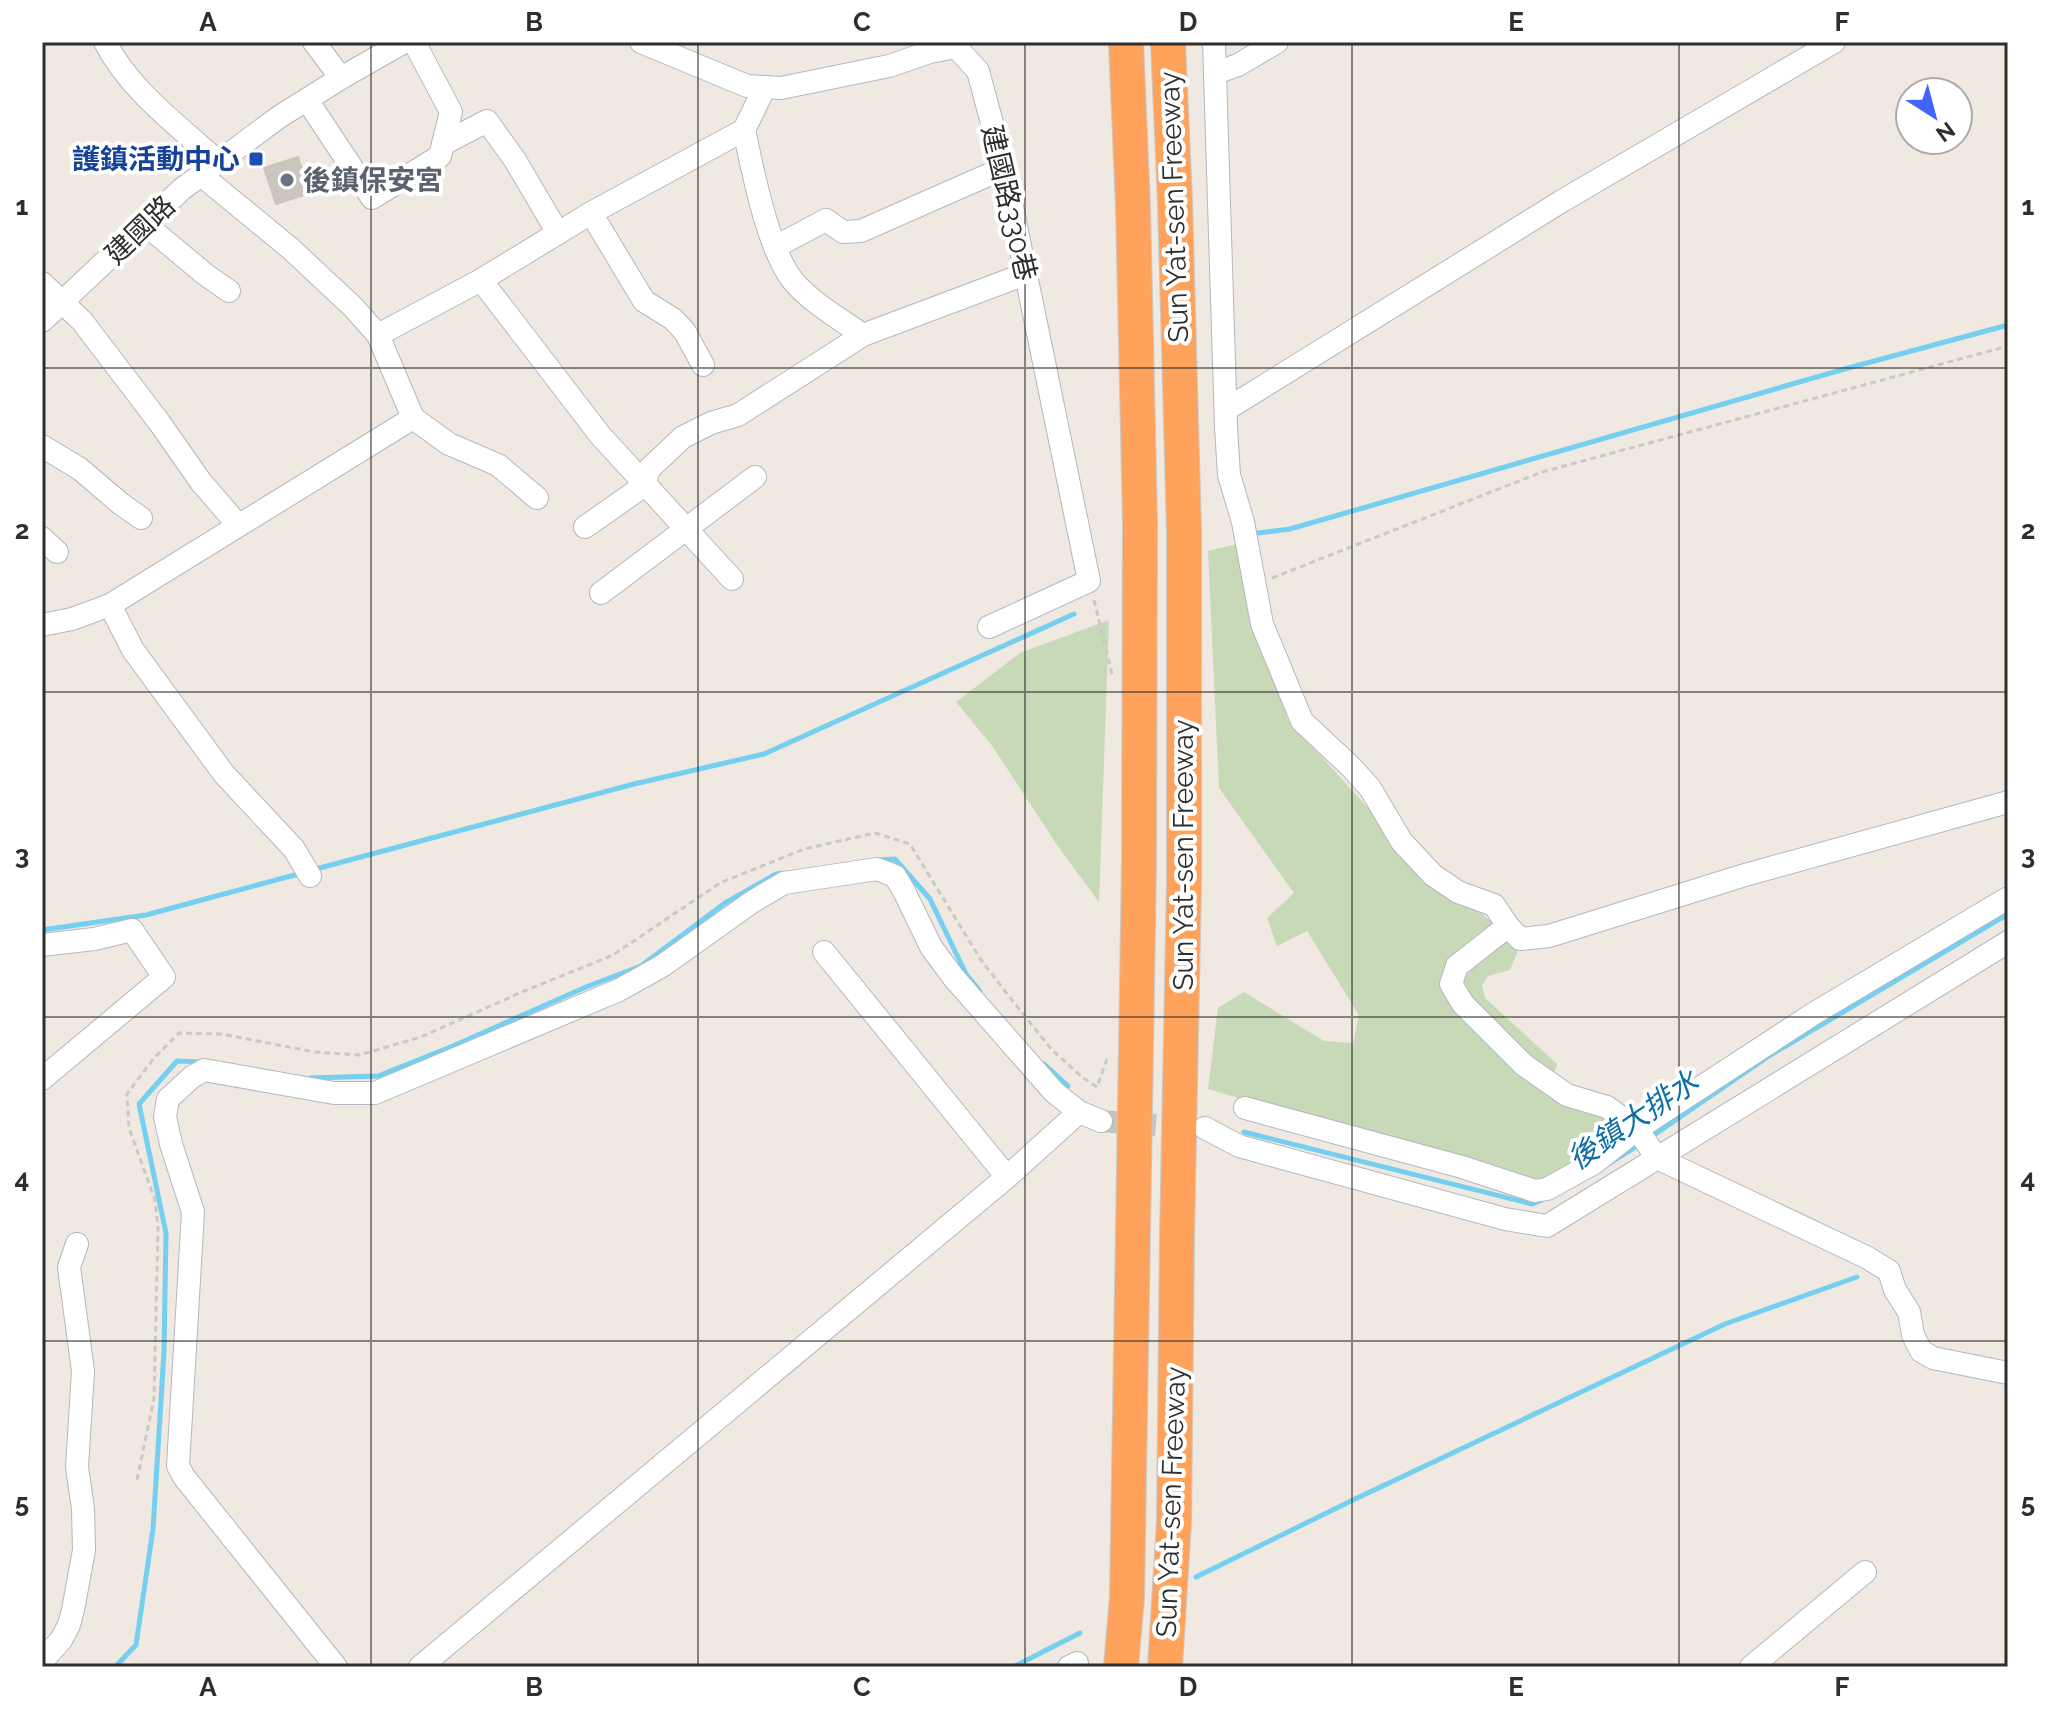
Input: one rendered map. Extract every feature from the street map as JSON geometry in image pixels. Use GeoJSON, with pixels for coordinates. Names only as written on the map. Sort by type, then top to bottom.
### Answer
{"type":"FeatureCollection","features":[{"type":"Feature","properties":{"kind":"highway","name":"Sun Yat-sen Freeway"},"geometry":{"type":"LineString","coordinates":[[1121,1667],[1127,1597],[1139,849],[1140,553],[1133,207],[1126,42]]}},
{"type":"Feature","properties":{"kind":"highway","name":"Sun Yat-sen Freeway"},"geometry":{"type":"LineString","coordinates":[[1165,1667],[1174,1522],[1184,883],[1184,531],[1168,42]]}},
{"type":"Feature","properties":{"kind":"street"},"geometry":{"type":"LineString","coordinates":[[105,42],[134,86],[210,168],[378,335],[413,418],[449,444],[498,465],[537,498]]}},
{"type":"Feature","properties":{"kind":"street"},"geometry":{"type":"LineString","coordinates":[[314,42],[341,78]]}},
{"type":"Feature","properties":{"kind":"street","name":"建國路"},"geometry":{"type":"LineString","coordinates":[[42,321],[182,189],[279,117],[404,42]]}},
{"type":"Feature","properties":{"kind":"street"},"geometry":{"type":"LineString","coordinates":[[307,100],[372,198],[440,156],[451,112],[414,42]]}},
{"type":"Feature","properties":{"kind":"street","name":"建國路330巷"},"geometry":{"type":"LineString","coordinates":[[641,42],[747,86],[781,88],[889,66],[956,47],[978,71],[1004,168],[1089,581]]}},
{"type":"Feature","properties":{"kind":"street"},"geometry":{"type":"LineString","coordinates":[[1214,42],[1229,475],[1243,522],[1262,624],[1302,721],[1370,788],[1402,842],[1433,875],[1458,892],[1494,905],[1520,939],[1549,936],[1745,875],[2008,802]]}},
{"type":"Feature","properties":{"kind":"street"},"geometry":{"type":"LineString","coordinates":[[1216,73],[1238,65],[1277,42]]}},
{"type":"Feature","properties":{"kind":"street"},"geometry":{"type":"LineString","coordinates":[[1227,409],[1549,209],[1834,42]]}},
{"type":"Feature","properties":{"kind":"street"},"geometry":{"type":"LineString","coordinates":[[378,335],[744,130],[765,87]]}},
{"type":"Feature","properties":{"kind":"street"},"geometry":{"type":"LineString","coordinates":[[443,144],[487,121],[515,160],[558,233]]}},
{"type":"Feature","properties":{"kind":"street"},"geometry":{"type":"LineString","coordinates":[[744,130],[775,247],[794,281],[863,335]]}},
{"type":"Feature","properties":{"kind":"street"},"geometry":{"type":"LineString","coordinates":[[775,247],[826,220],[843,232],[861,231],[1004,168]]}},
{"type":"Feature","properties":{"kind":"street"},"geometry":{"type":"LineString","coordinates":[[591,213],[644,301],[673,319],[685,332],[703,365]]}},
{"type":"Feature","properties":{"kind":"street"},"geometry":{"type":"LineString","coordinates":[[146,225],[229,291]]}},
{"type":"Feature","properties":{"kind":"street"},"geometry":{"type":"LineString","coordinates":[[585,527],[645,485],[648,470],[683,437],[711,423],[738,415],[863,335],[1025,274]]}},
{"type":"Feature","properties":{"kind":"street"},"geometry":{"type":"LineString","coordinates":[[481,280],[600,435],[732,579]]}},
{"type":"Feature","properties":{"kind":"street"},"geometry":{"type":"LineString","coordinates":[[42,283],[82,321],[201,482],[238,525]]}},
{"type":"Feature","properties":{"kind":"street"},"geometry":{"type":"LineString","coordinates":[[42,625],[72,619],[110,605],[413,418]]}},
{"type":"Feature","properties":{"kind":"street"},"geometry":{"type":"LineString","coordinates":[[42,446],[80,469],[141,518]]}},
{"type":"Feature","properties":{"kind":"street"},"geometry":{"type":"LineString","coordinates":[[601,593],[755,477]]}},
{"type":"Feature","properties":{"kind":"street"},"geometry":{"type":"LineString","coordinates":[[989,627],[1089,581]]}},
{"type":"Feature","properties":{"kind":"street"},"geometry":{"type":"LineString","coordinates":[[110,605],[133,650],[224,774],[294,849],[307,870]]}},
{"type":"Feature","properties":{"kind":"street"},"geometry":{"type":"LineString","coordinates":[[336,1667],[178,1466],[193,1212],[165,1117],[168,1099],[192,1077],[204,1070],[334,1093],[375,1093],[619,990],[662,966],[784,883],[877,869],[895,876],[931,947],[954,978],[1054,1092],[1079,1112],[1101,1121]]}},
{"type":"Feature","properties":{"kind":"street"},"geometry":{"type":"LineString","coordinates":[[1205,1128],[1239,1146],[1505,1219],[1547,1226],[1641,1169],[1647,1143],[1813,1014],[2008,898]]}},
{"type":"Feature","properties":{"kind":"street"},"geometry":{"type":"LineString","coordinates":[[1508,926],[1457,966],[1451,984],[1463,1004],[1524,1065],[1567,1095],[1607,1107],[1647,1143],[1889,1271],[1895,1290],[1909,1312],[1913,1335],[1921,1351],[1933,1358],[2008,1373]]}},
{"type":"Feature","properties":{"kind":"street"},"geometry":{"type":"LineString","coordinates":[[42,945],[94,939],[132,930],[164,977],[42,1079]]}},
{"type":"Feature","properties":{"kind":"street"},"geometry":{"type":"LineString","coordinates":[[1245,1108],[1462,1167],[1535,1191],[1547,1189],[1594,1163],[1647,1143],[2008,942]]}},
{"type":"Feature","properties":{"kind":"street"},"geometry":{"type":"LineString","coordinates":[[824,952],[1007,1177]]}},
{"type":"Feature","properties":{"kind":"street"},"geometry":{"type":"LineString","coordinates":[[420,1667],[1007,1177],[1079,1112]]}},
{"type":"Feature","properties":{"kind":"street"},"geometry":{"type":"LineString","coordinates":[[42,1661],[61,1640],[69,1625],[84,1550],[83,1509],[77,1467],[83,1371],[69,1267],[77,1244]]}},
{"type":"Feature","properties":{"kind":"street"},"geometry":{"type":"LineString","coordinates":[[1751,1667],[1865,1572]]}},
{"type":"Feature","properties":{"kind":"path"},"geometry":{"type":"LineString","coordinates":[[1253,585],[1542,472],[2008,346]]}},
{"type":"Feature","properties":{"kind":"path"},"geometry":{"type":"LineString","coordinates":[[1089,581],[1114,682]]}},
{"type":"Feature","properties":{"kind":"path"},"geometry":{"type":"LineString","coordinates":[[137,1480],[154,1398],[158,1227],[155,1200],[129,1128],[127,1094],[154,1058],[179,1033],[221,1034],[315,1052],[359,1055],[421,1037],[613,955],[720,883],[804,849],[875,833],[910,844],[981,960],[1052,1050],[1097,1087],[1111,1049]]}},
{"type":"Feature","properties":{"kind":"green space"},"geometry":{"type":"Polygon","coordinates":[[[1238,544],[1249,603],[1288,720],[1369,809],[1436,891],[1474,907],[1511,938],[1517,953],[1510,970],[1488,976],[1482,985],[1485,998],[1557,1064],[1554,1074],[1625,1128],[1544,1180],[1520,1182],[1208,1089],[1218,1008],[1244,992],[1324,1041],[1353,1043],[1359,1015],[1307,931],[1277,946],[1267,918],[1294,893],[1219,788],[1208,551],[1238,544]]]}},
{"type":"Feature","properties":{"kind":"green space"},"geometry":{"type":"Polygon","coordinates":[[[1109,620],[1099,902],[1059,848],[993,747],[956,702],[1020,653],[1109,620]]]}},
{"type":"Feature","properties":{"kind":"building","name":"後鎮保安宮"},"geometry":{"type":"Polygon","coordinates":[[[298,157],[310,193],[276,204],[264,168],[298,157]]]}},
{"type":"Feature","properties":{"kind":"waterway"},"geometry":{"type":"LineString","coordinates":[[1258,533],[1290,529],[2008,325]]}},
{"type":"Feature","properties":{"kind":"waterway"},"geometry":{"type":"LineString","coordinates":[[312,870],[634,784],[764,754],[1074,614]]}},
{"type":"Feature","properties":{"kind":"waterway"},"geometry":{"type":"LineString","coordinates":[[879,860],[895,859],[930,899],[966,974],[980,991]]}},
{"type":"Feature","properties":{"kind":"waterway"},"geometry":{"type":"LineString","coordinates":[[42,930],[146,915],[302,873]]}},
{"type":"Feature","properties":{"kind":"waterway"},"geometry":{"type":"LineString","coordinates":[[310,1078],[378,1076],[641,966],[725,903],[782,873]]}},
{"type":"Feature","properties":{"kind":"waterway","name":"後鎮大排水"},"geometry":{"type":"LineString","coordinates":[[1651,1137],[1769,1056],[2008,914]]}},
{"type":"Feature","properties":{"kind":"waterway"},"geometry":{"type":"LineString","coordinates":[[115,1667],[136,1645],[153,1529],[164,1352],[166,1233],[139,1104],[177,1061],[202,1062]]}},
{"type":"Feature","properties":{"kind":"waterway"},"geometry":{"type":"LineString","coordinates":[[1044,1064],[1068,1086]]}},
{"type":"Feature","properties":{"kind":"waterway","name":"後鎮大排水"},"geometry":{"type":"LineString","coordinates":[[1244,1132],[1532,1204],[1542,1200]]}},
{"type":"Feature","properties":{"kind":"waterway","name":"後鎮大排水"},"geometry":{"type":"LineString","coordinates":[[1610,1163],[1639,1145]]}},
{"type":"Feature","properties":{"kind":"waterway"},"geometry":{"type":"LineString","coordinates":[[1196,1577],[1725,1324],[1857,1277]]}},
{"type":"Feature","properties":{"kind":"waterway"},"geometry":{"type":"LineString","coordinates":[[1013,1667],[1080,1633]]}},
{"type":"Feature","properties":{"kind":"tunnel"},"geometry":{"type":"LineString","coordinates":[[1101,1121],[1191,1128]]}},
{"type":"Feature","properties":{"kind":"place","name":"護鎮活動中心"},"geometry":{"type":"Point","coordinates":[256,159]}},
{"type":"Feature","properties":{"kind":"place","name":"後鎮保安宮"},"geometry":{"type":"Point","coordinates":[287,180]}}]}
